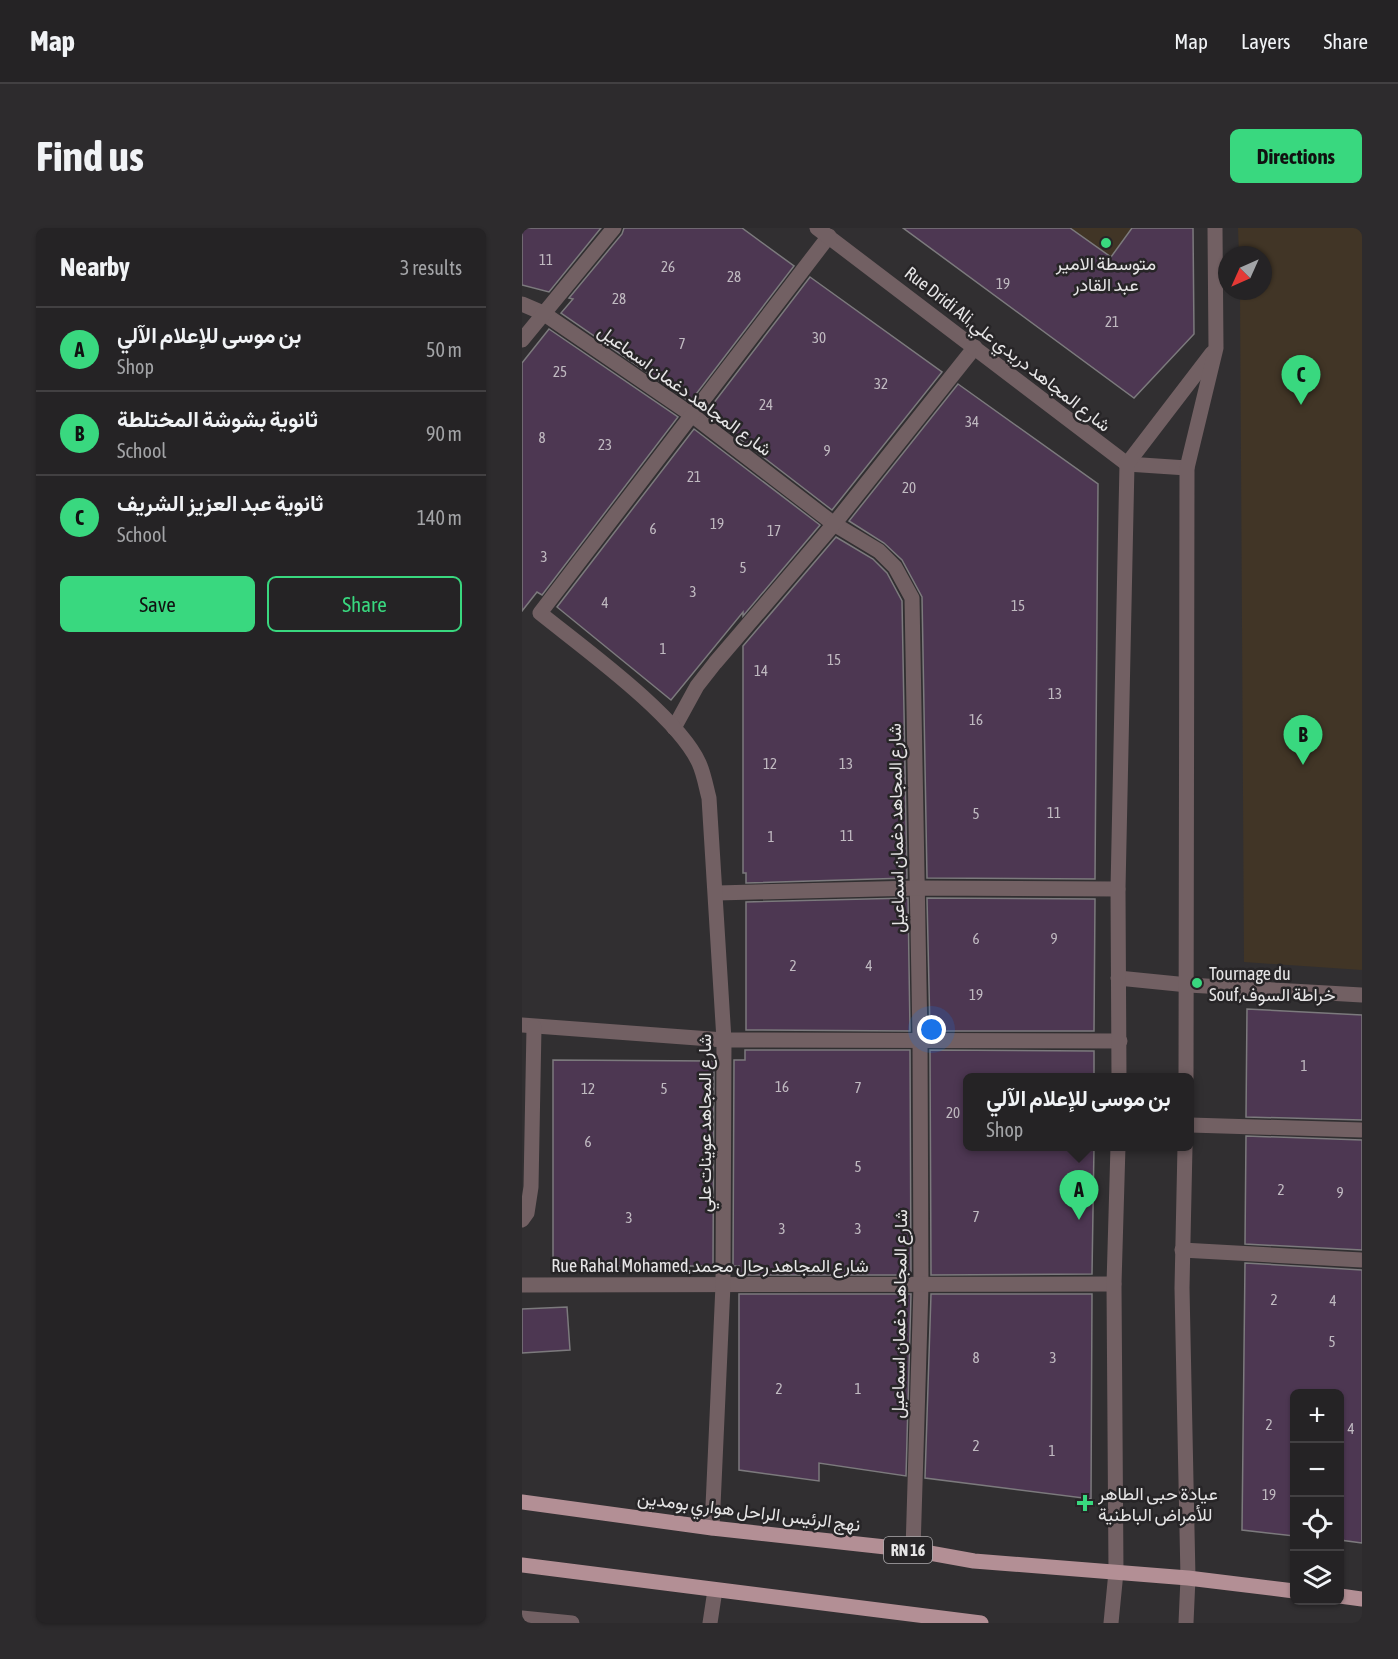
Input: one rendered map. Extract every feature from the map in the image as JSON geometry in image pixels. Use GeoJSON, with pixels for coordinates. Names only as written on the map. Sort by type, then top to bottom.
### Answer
{"type":"FeatureCollection","features":[{"type":"Feature","properties":{"kind":"main road","name":"نهج الرئيس الراحل هواري بومدين"},"geometry":{"type":"LineString","coordinates":[[522,1502],[712,1528],[914,1551],[974,1561],[1188,1578],[1290,1591]]}},
{"type":"Feature","properties":{"kind":"main road"},"geometry":{"type":"LineString","coordinates":[[522,1565],[981,1623]]}},
{"type":"Feature","properties":{"kind":"main road"},"geometry":{"type":"LineString","coordinates":[[1344,1597],[1362,1599]]}},
{"type":"Feature","properties":{"kind":"street"},"geometry":{"type":"LineString","coordinates":[[522,340],[614,228]]}},
{"type":"Feature","properties":{"kind":"street"},"geometry":{"type":"LineString","coordinates":[[1186,1073],[1187,468],[1216,348],[1215,228]]}},
{"type":"Feature","properties":{"kind":"street"},"geometry":{"type":"LineString","coordinates":[[692,415],[823,232]]}},
{"type":"Feature","properties":{"kind":"street","name":"Rue Dridi Ali,شارع المجاهد دريدي علي"},"geometry":{"type":"LineString","coordinates":[[823,232],[1127,464]]}},
{"type":"Feature","properties":{"kind":"street","name":"شارع المجاهد دغمان اسماعيل"},"geometry":{"type":"LineString","coordinates":[[522,304],[543,313],[692,415],[834,524],[888,559],[912,598],[920,1039],[921,1286],[914,1551]]}},
{"type":"Feature","properties":{"kind":"street"},"geometry":{"type":"LineString","coordinates":[[674,728],[697,686],[715,663],[834,524],[975,347]]}},
{"type":"Feature","properties":{"kind":"street"},"geometry":{"type":"LineString","coordinates":[[1119,1073],[1118,889],[1127,464],[1216,348]]}},
{"type":"Feature","properties":{"kind":"street","name":"شارع المجاهد عوينات علي"},"geometry":{"type":"LineString","coordinates":[[692,415],[540,613],[624,681],[674,728],[699,762],[710,798],[724,1040],[723,1285],[712,1528]]}},
{"type":"Feature","properties":{"kind":"street"},"geometry":{"type":"LineString","coordinates":[[1127,464],[1187,468]]}},
{"type":"Feature","properties":{"kind":"street"},"geometry":{"type":"LineString","coordinates":[[717,893],[917,888],[1118,889]]}},
{"type":"Feature","properties":{"kind":"street"},"geometry":{"type":"LineString","coordinates":[[1118,978],[1188,985],[1362,995]]}},
{"type":"Feature","properties":{"kind":"street"},"geometry":{"type":"LineString","coordinates":[[522,1220],[527,1214],[528,1026],[724,1040],[1120,1041]]}},
{"type":"Feature","properties":{"kind":"street"},"geometry":{"type":"LineString","coordinates":[[1194,1125],[1362,1130]]}},
{"type":"Feature","properties":{"kind":"street"},"geometry":{"type":"LineString","coordinates":[[1111,1623],[1116,1572],[1114,1284],[1118,1151]]}},
{"type":"Feature","properties":{"kind":"street"},"geometry":{"type":"LineString","coordinates":[[1185,1151],[1182,1250],[1188,1578],[1186,1623]]}},
{"type":"Feature","properties":{"kind":"street"},"geometry":{"type":"LineString","coordinates":[[1182,1250],[1362,1260]]}},
{"type":"Feature","properties":{"kind":"street","name":"Rue Rahal Mohamed,شارع المجاهد رحال محمد"},"geometry":{"type":"LineString","coordinates":[[522,1285],[1114,1284]]}},
{"type":"Feature","properties":{"kind":"street"},"geometry":{"type":"LineString","coordinates":[[710,1623],[715,1590]]}},
{"type":"Feature","properties":{"kind":"street"},"geometry":{"type":"LineString","coordinates":[[522,1618],[572,1623]]}},
{"type":"Feature","properties":{"kind":"shaded area","name":"متوسطة الامير عبد القادر"},"geometry":{"type":"Polygon","coordinates":[[[1070,228],[1132,228],[1111,257],[1070,228]]]}},
{"type":"Feature","properties":{"kind":"shaded area"},"geometry":{"type":"Polygon","coordinates":[[[1238,228],[1362,228],[1362,970],[1244,962],[1240,300],[1272,300],[1272,246],[1239,246],[1238,228]]]}},
{"type":"Feature","properties":{"kind":"building"},"geometry":{"type":"Polygon","coordinates":[[[522,228],[601,228],[549,292],[522,285],[522,228]]]}},
{"type":"Feature","properties":{"kind":"building"},"geometry":{"type":"Polygon","coordinates":[[[624,228],[742,228],[794,266],[690,402],[561,313],[573,299],[569,298],[622,234],[624,228]]]}},
{"type":"Feature","properties":{"kind":"building"},"geometry":{"type":"Polygon","coordinates":[[[903,228],[1070,228],[1111,257],[1132,228],[1193,228],[1194,334],[1134,398],[903,228]]]}},
{"type":"Feature","properties":{"kind":"building"},"geometry":{"type":"Polygon","coordinates":[[[810,277],[942,372],[832,510],[706,413],[810,277]]]}},
{"type":"Feature","properties":{"kind":"building"},"geometry":{"type":"Polygon","coordinates":[[[549,329],[678,417],[542,595],[537,592],[522,611],[522,363],[549,329]]]}},
{"type":"Feature","properties":{"kind":"building"},"geometry":{"type":"Polygon","coordinates":[[[958,384],[1098,484],[1095,879],[927,878],[922,597],[902,560],[884,543],[849,521],[958,384]]]}},
{"type":"Feature","properties":{"kind":"building"},"geometry":{"type":"Polygon","coordinates":[[[694,429],[820,525],[743,616],[743,612],[671,700],[557,607],[694,429]]]}},
{"type":"Feature","properties":{"kind":"building"},"geometry":{"type":"Polygon","coordinates":[[[836,537],[873,559],[887,573],[902,601],[907,878],[746,883],[746,873],[743,873],[743,646],[836,537]]]}},
{"type":"Feature","properties":{"kind":"building"},"geometry":{"type":"Polygon","coordinates":[[[908,898],[910,1031],[746,1030],[746,902],[908,898]]]}},
{"type":"Feature","properties":{"kind":"building"},"geometry":{"type":"Polygon","coordinates":[[[927,898],[1095,899],[1094,1031],[930,1031],[927,898]]]}},
{"type":"Feature","properties":{"kind":"building"},"geometry":{"type":"Polygon","coordinates":[[[1247,1009],[1362,1015],[1362,1120],[1246,1117],[1247,1009]]]}},
{"type":"Feature","properties":{"kind":"building"},"geometry":{"type":"Polygon","coordinates":[[[745,1050],[910,1050],[911,1275],[739,1275],[739,1266],[733,1266],[734,1060],[745,1060],[745,1050]]]}},
{"type":"Feature","properties":{"kind":"building"},"geometry":{"type":"Polygon","coordinates":[[[930,1050],[1094,1051],[1094,1073],[963,1073],[963,1151],[1094,1151],[1092,1274],[931,1275],[930,1050]]]}},
{"type":"Feature","properties":{"kind":"building"},"geometry":{"type":"Polygon","coordinates":[[[553,1060],[714,1061],[713,1266],[553,1266],[553,1060]]]}},
{"type":"Feature","properties":{"kind":"building"},"geometry":{"type":"Polygon","coordinates":[[[1246,1136],[1362,1140],[1362,1250],[1245,1244],[1246,1136]]]}},
{"type":"Feature","properties":{"kind":"building"},"geometry":{"type":"Polygon","coordinates":[[[1245,1263],[1362,1270],[1362,1543],[1344,1541],[1344,1389],[1290,1389],[1290,1536],[1242,1530],[1245,1263]]]}},
{"type":"Feature","properties":{"kind":"building"},"geometry":{"type":"Polygon","coordinates":[[[739,1294],[911,1294],[906,1476],[819,1463],[819,1481],[739,1470],[739,1294]]]}},
{"type":"Feature","properties":{"kind":"building"},"geometry":{"type":"Polygon","coordinates":[[[931,1294],[1092,1294],[1091,1499],[925,1478],[931,1294]]]}},
{"type":"Feature","properties":{"kind":"building"},"geometry":{"type":"Polygon","coordinates":[[[567,1307],[570,1350],[522,1353],[522,1309],[567,1307]]]}},
{"type":"Feature","properties":{"kind":"place","name":"متوسطة الامير عبد القادر"},"geometry":{"type":"Point","coordinates":[1106,243]}},
{"type":"Feature","properties":{"kind":"place","name":"ثانوية عبد العزيز الشريف"},"geometry":{"type":"Point","coordinates":[1301,405]}},
{"type":"Feature","properties":{"kind":"place","name":"ثانوية بشوشة المختلطة"},"geometry":{"type":"Point","coordinates":[1303,765]}},
{"type":"Feature","properties":{"kind":"place","name":"Tournage du Souf,خراطة السوف"},"geometry":{"type":"Point","coordinates":[1197,983]}},
{"type":"Feature","properties":{"kind":"place","name":"بن موسى للإعلام الآلي"},"geometry":{"type":"Point","coordinates":[1079,1220]}},
{"type":"Feature","properties":{"kind":"place","name":"عيادة حبى الطاهر للأمراض الباطنية"},"geometry":{"type":"Point","coordinates":[1085,1503]}}]}
